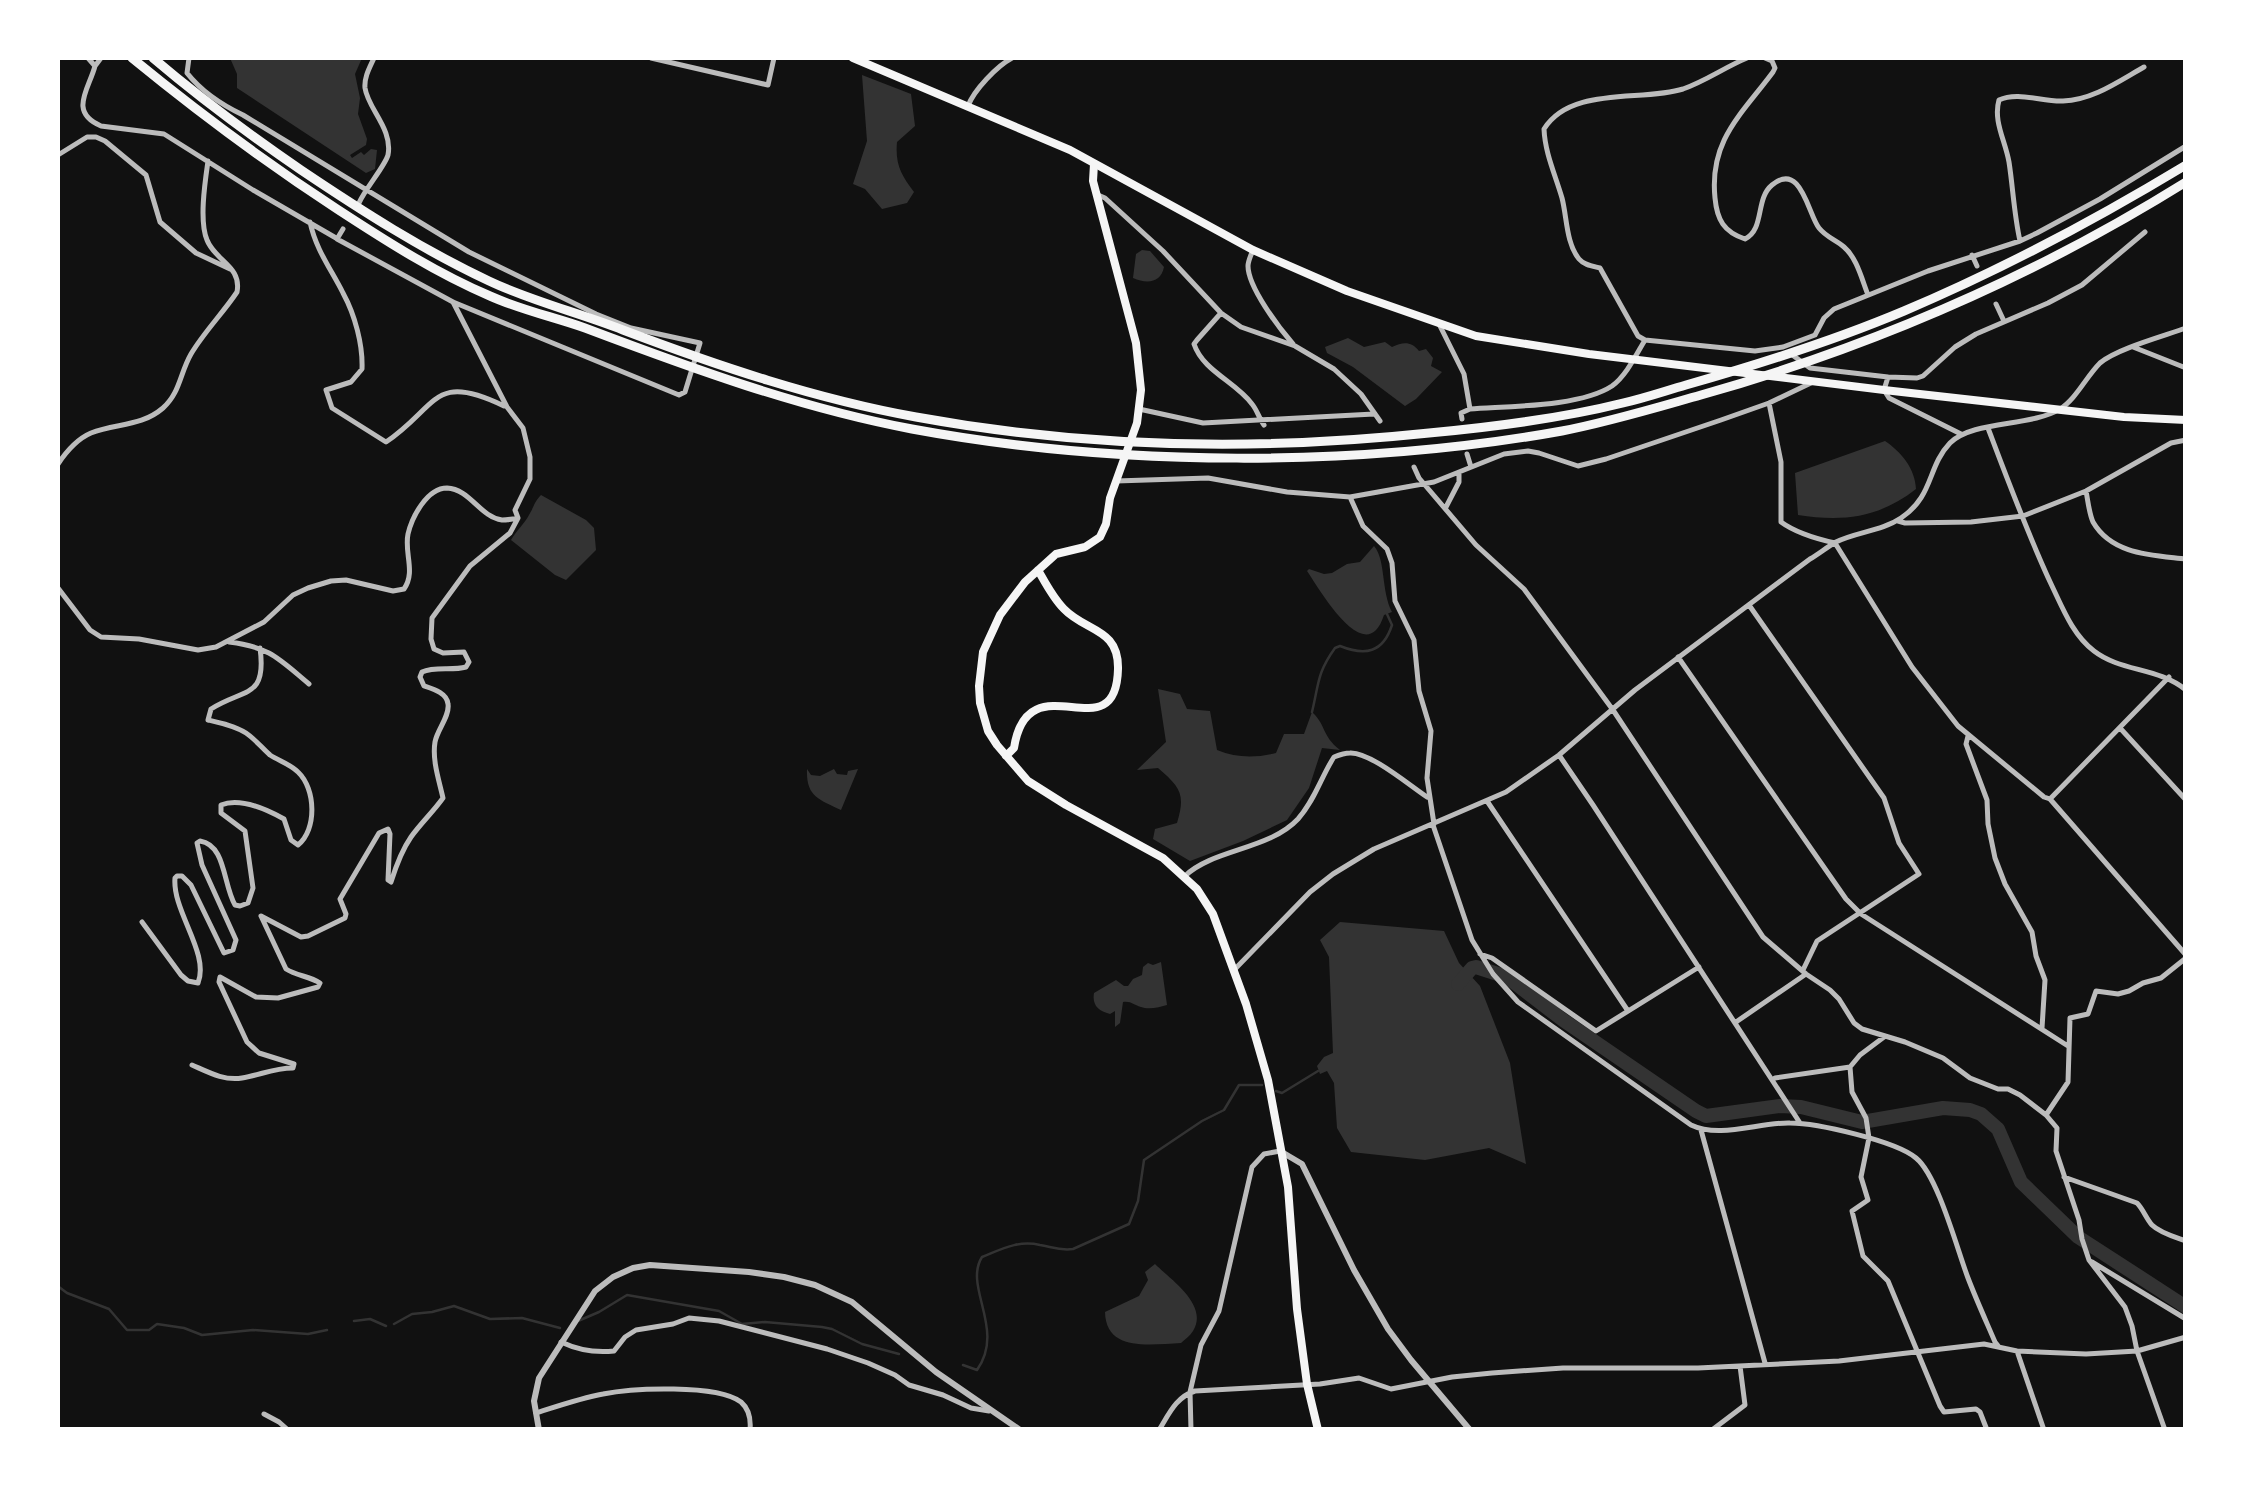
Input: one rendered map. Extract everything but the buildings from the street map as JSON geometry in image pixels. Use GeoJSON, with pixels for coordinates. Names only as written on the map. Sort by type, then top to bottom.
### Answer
{"type":"FeatureCollection","features":[{"type":"Feature","properties":{"kind":"highway"},"geometry":{"type":"LineString","coordinates":[[132,58],[275,168],[377,235],[492,297],[682,366],[805,403],[908,428],[1019,446],[1140,455],[1300,456],[1404,450],[1562,431],[1630,416],[1843,350],[1911,323],[2117,225],[2186,182]]}},
{"type":"Feature","properties":{"kind":"highway"},"geometry":{"type":"LineString","coordinates":[[153,58],[226,116],[335,192],[432,252],[495,284],[686,354],[806,392],[915,417],[1025,433],[1142,443],[1302,443],[1398,436],[1541,420],[1627,402],[1736,372],[1903,312],[2112,210],[2186,166]]}},
{"type":"Feature","properties":{"kind":"main road"},"geometry":{"type":"LineString","coordinates":[[853,58],[1070,150],[1253,250],[1347,291],[1476,336],[1589,354],[1884,390],[2124,417],[2186,420]]}},
{"type":"Feature","properties":{"kind":"main road"},"geometry":{"type":"LineString","coordinates":[[1094,164],[1094,181],[1140,367],[1137,423],[1100,537],[1085,547],[1056,554],[1000,615],[983,652],[979,686],[982,716],[1006,756],[1028,781],[1163,858],[1197,889],[1213,914],[1268,1080],[1288,1187],[1297,1309],[1318,1430]]}},
{"type":"Feature","properties":{"kind":"main road"},"geometry":{"type":"LineString","coordinates":[[1006,756],[1014,748],[1017,728],[1029,712],[1044,706],[1088,709],[1103,704],[1112,696],[1118,672],[1114,645],[1103,632],[1078,621],[1065,610],[1038,570]]}},
{"type":"Feature","properties":{"kind":"street"},"geometry":{"type":"LineString","coordinates":[[88,58],[95,66]]}},
{"type":"Feature","properties":{"kind":"street"},"geometry":{"type":"LineString","coordinates":[[101,58],[82,98],[93,122],[164,134],[337,239],[453,302],[679,395],[685,392],[700,343],[631,328],[470,252],[222,105],[187,73],[189,58]]}},
{"type":"Feature","properties":{"kind":"street"},"geometry":{"type":"LineString","coordinates":[[359,203],[388,156],[386,133],[365,87],[374,58]]}},
{"type":"Feature","properties":{"kind":"street"},"geometry":{"type":"LineString","coordinates":[[651,58],[768,85],[774,58]]}},
{"type":"Feature","properties":{"kind":"street"},"geometry":{"type":"LineString","coordinates":[[968,106],[972,94],[1012,58]]}},
{"type":"Feature","properties":{"kind":"street"},"geometry":{"type":"LineString","coordinates":[[1747,58],[1679,90],[1572,106],[1555,113],[1544,129],[1547,154],[1576,256],[1582,263],[1600,268],[1643,343],[1755,352],[1783,347],[1815,335],[1834,309],[1972,255],[2020,241],[2100,199],[2186,146]]}},
{"type":"Feature","properties":{"kind":"street"},"geometry":{"type":"LineString","coordinates":[[1765,58],[1772,61],[1773,72],[1731,125],[1716,159],[1714,179],[1723,227],[1745,239],[1752,235],[1767,190],[1785,179],[1791,181],[1806,196],[1813,220],[1823,233],[1846,248],[1868,295]]}},
{"type":"Feature","properties":{"kind":"street"},"geometry":{"type":"LineString","coordinates":[[2020,241],[2008,160],[1997,120],[2000,100],[2009,95],[2059,102],[2076,100],[2144,67]]}},
{"type":"Feature","properties":{"kind":"street"},"geometry":{"type":"LineString","coordinates":[[58,155],[86,137],[105,140],[146,175],[160,222],[196,253],[234,271]]}},
{"type":"Feature","properties":{"kind":"street"},"geometry":{"type":"LineString","coordinates":[[58,464],[88,434],[147,419],[174,397],[189,357],[237,292],[234,271],[205,236],[208,162]]}},
{"type":"Feature","properties":{"kind":"street"},"geometry":{"type":"LineString","coordinates":[[1098,195],[1162,251],[1221,313],[1241,328],[1295,346],[1334,368],[1361,394],[1380,421]]}},
{"type":"Feature","properties":{"kind":"street"},"geometry":{"type":"LineString","coordinates":[[310,222],[320,253],[344,294],[358,331],[362,362],[362,370],[351,382],[326,390],[332,408],[386,442],[431,400],[450,391],[482,395],[506,407]]}},
{"type":"Feature","properties":{"kind":"street"},"geometry":{"type":"LineString","coordinates":[[337,239],[342,229]]}},
{"type":"Feature","properties":{"kind":"street"},"geometry":{"type":"LineString","coordinates":[[1783,347],[1810,368],[1917,378],[1955,347],[2004,320],[2066,294],[2111,263],[2145,232]]}},
{"type":"Feature","properties":{"kind":"street"},"geometry":{"type":"LineString","coordinates":[[1253,250],[1248,263],[1251,278],[1272,318],[1295,346]]}},
{"type":"Feature","properties":{"kind":"street"},"geometry":{"type":"LineString","coordinates":[[1972,255],[1976,266]]}},
{"type":"Feature","properties":{"kind":"street"},"geometry":{"type":"LineString","coordinates":[[192,1065],[219,1077],[239,1078],[293,1068],[294,1064],[260,1053],[246,1042],[220,977],[256,997],[278,998],[318,987],[320,983],[286,969],[262,916],[300,937],[345,918],[340,899],[378,834],[388,830],[390,834],[391,882],[412,836],[442,798],[435,738],[448,702],[424,686],[420,677],[427,670],[459,669],[469,662],[464,652],[443,653],[434,649],[432,618],[470,566],[510,534],[518,518],[515,510],[529,484],[530,456],[523,428],[506,407],[453,302]]}},
{"type":"Feature","properties":{"kind":"street"},"geometry":{"type":"LineString","coordinates":[[1996,304],[2004,320]]}},
{"type":"Feature","properties":{"kind":"street"},"geometry":{"type":"LineString","coordinates":[[1221,313],[1196,340],[1196,351],[1251,403],[1262,423]]}},
{"type":"Feature","properties":{"kind":"street"},"geometry":{"type":"LineString","coordinates":[[1438,322],[1464,374],[1470,410]]}},
{"type":"Feature","properties":{"kind":"street"},"geometry":{"type":"LineString","coordinates":[[1234,970],[1310,892],[1333,874],[1374,849],[1506,792],[1558,755],[1678,657],[1835,543],[1898,521],[1925,495],[1939,459],[1948,444],[1961,434],[2060,409],[2100,363],[2186,328]]}},
{"type":"Feature","properties":{"kind":"street"},"geometry":{"type":"LineString","coordinates":[[1462,419],[1461,413],[1470,410],[1566,401],[1607,388],[1621,377],[1643,343]]}},
{"type":"Feature","properties":{"kind":"street"},"geometry":{"type":"LineString","coordinates":[[2133,348],[2186,368]]}},
{"type":"Feature","properties":{"kind":"street"},"geometry":{"type":"LineString","coordinates":[[1888,377],[1884,390],[1889,398],[1961,434]]}},
{"type":"Feature","properties":{"kind":"street"},"geometry":{"type":"LineString","coordinates":[[1117,479],[1208,478],[1287,492],[1350,497],[1424,484],[1504,454],[1528,451],[1578,466],[1593,464],[1769,403],[1815,381]]}},
{"type":"Feature","properties":{"kind":"street"},"geometry":{"type":"LineString","coordinates":[[1769,403],[1780,462],[1781,522],[1835,543],[1912,666],[1968,736],[2050,799],[2186,957],[2161,978],[2129,991],[2096,991],[2088,1014],[2070,1018],[2068,1082],[2046,1115]]}},
{"type":"Feature","properties":{"kind":"street"},"geometry":{"type":"LineString","coordinates":[[1139,409],[1203,422],[1262,423],[1374,414]]}},
{"type":"Feature","properties":{"kind":"street"},"geometry":{"type":"LineString","coordinates":[[1988,428],[2070,622],[2084,642],[2107,660],[2169,677],[2186,690]]}},
{"type":"Feature","properties":{"kind":"street"},"geometry":{"type":"LineString","coordinates":[[1898,521],[1972,522],[2023,516],[2086,491],[2171,443],[2186,440]]}},
{"type":"Feature","properties":{"kind":"street"},"geometry":{"type":"LineString","coordinates":[[1467,454],[1471,467]]}},
{"type":"Feature","properties":{"kind":"street"},"geometry":{"type":"LineString","coordinates":[[1414,467],[1476,544],[1524,589],[1612,710],[1762,937],[1830,990],[1862,1030],[1943,1058],[1970,1078],[2008,1088],[2058,1128],[2056,1151],[2082,1240],[2090,1260],[2126,1307],[2165,1430]]}},
{"type":"Feature","properties":{"kind":"street"},"geometry":{"type":"LineString","coordinates":[[1445,508],[1459,473]]}},
{"type":"Feature","properties":{"kind":"street"},"geometry":{"type":"LineString","coordinates":[[1286,481],[1287,492]]}},
{"type":"Feature","properties":{"kind":"street"},"geometry":{"type":"LineString","coordinates":[[58,588],[90,630],[101,637],[198,650],[216,647],[264,622],[293,596],[319,584],[346,580],[393,591],[404,589],[410,574],[408,534],[421,506],[440,488],[462,492],[497,518],[518,518]]}},
{"type":"Feature","properties":{"kind":"street"},"geometry":{"type":"LineString","coordinates":[[2086,491],[2092,520],[2112,542],[2139,554],[2186,559]]}},
{"type":"Feature","properties":{"kind":"street"},"geometry":{"type":"LineString","coordinates":[[1350,497],[1363,526],[1387,550],[1392,563],[1395,600],[1414,640],[1419,691],[1431,731],[1427,778],[1433,824],[1460,906],[1493,974],[1518,1002],[1701,1130],[1800,1124],[1868,1138],[1914,1156],[1931,1177],[1999,1347]]}},
{"type":"Feature","properties":{"kind":"street"},"geometry":{"type":"LineString","coordinates":[[1736,1022],[1804,972],[1817,942],[1919,874],[1898,843],[1884,798],[1749,605]]}},
{"type":"Feature","properties":{"kind":"street"},"geometry":{"type":"LineString","coordinates":[[226,642],[275,655],[309,684]]}},
{"type":"Feature","properties":{"kind":"street"},"geometry":{"type":"LineString","coordinates":[[142,922],[181,975],[198,983],[199,960],[176,895],[175,878],[182,876],[192,884],[224,954],[232,950],[236,940],[202,865],[197,843],[209,842],[218,851],[235,905],[248,903],[253,888],[245,830],[221,813],[221,805],[233,801],[275,814],[284,819],[291,840],[298,845],[311,829],[311,799],[302,776],[248,734],[208,720],[211,709],[252,690],[261,674],[260,648]]}},
{"type":"Feature","properties":{"kind":"street"},"geometry":{"type":"LineString","coordinates":[[1678,657],[1846,899],[1861,914],[2068,1046]]}},
{"type":"Feature","properties":{"kind":"street"},"geometry":{"type":"LineString","coordinates":[[2050,799],[2169,677]]}},
{"type":"Feature","properties":{"kind":"street"},"geometry":{"type":"LineString","coordinates":[[2120,728],[2186,800]]}},
{"type":"Feature","properties":{"kind":"street"},"geometry":{"type":"LineString","coordinates":[[1968,736],[1966,744],[1986,800],[1996,858],[2032,932],[2045,980],[2042,1028]]}},
{"type":"Feature","properties":{"kind":"street"},"geometry":{"type":"LineString","coordinates":[[1185,876],[1196,866],[1259,843],[1296,821],[1314,798],[1334,756],[1361,755],[1429,798]]}},
{"type":"Feature","properties":{"kind":"street"},"geometry":{"type":"LineString","coordinates":[[1558,755],[1800,1124]]}},
{"type":"Feature","properties":{"kind":"street"},"geometry":{"type":"LineString","coordinates":[[1487,801],[1628,1012]]}},
{"type":"Feature","properties":{"kind":"street"},"geometry":{"type":"LineString","coordinates":[[1480,954],[1492,958],[1596,1031],[1699,966]]}},
{"type":"Feature","properties":{"kind":"street"},"geometry":{"type":"LineString","coordinates":[[1773,1079],[1850,1067],[1884,1037]]}},
{"type":"Feature","properties":{"kind":"street"},"geometry":{"type":"LineString","coordinates":[[1850,1067],[1852,1092],[1864,1111],[1868,1138],[1861,1177],[1868,1200],[1852,1212],[1863,1256],[1888,1281],[1944,1412],[1976,1410],[1987,1430]]}},
{"type":"Feature","properties":{"kind":"street"},"geometry":{"type":"LineString","coordinates":[[1701,1130],[1765,1365]]}},
{"type":"Feature","properties":{"kind":"street"},"geometry":{"type":"LineString","coordinates":[[1191,1430],[1190,1392],[1200,1345],[1220,1311],[1252,1167],[1264,1154],[1280,1151],[1302,1164],[1378,1315],[1470,1430]]}},
{"type":"Feature","properties":{"kind":"street"},"geometry":{"type":"LineString","coordinates":[[2064,1177],[2136,1203],[2158,1230],[2186,1241]]}},
{"type":"Feature","properties":{"kind":"street"},"geometry":{"type":"LineString","coordinates":[[2090,1260],[2186,1319]]}},
{"type":"Feature","properties":{"kind":"street"},"geometry":{"type":"LineString","coordinates":[[539,1430],[534,1401],[539,1378],[594,1291],[613,1277],[650,1265],[784,1277],[816,1285],[852,1302],[936,1372],[1020,1430]]}},
{"type":"Feature","properties":{"kind":"street"},"geometry":{"type":"LineString","coordinates":[[562,1342],[574,1348],[614,1351],[624,1337],[636,1330],[688,1318],[719,1321],[827,1349],[868,1363],[909,1385],[992,1412]]}},
{"type":"Feature","properties":{"kind":"street"},"geometry":{"type":"LineString","coordinates":[[1158,1430],[1174,1404],[1190,1392],[1359,1378],[1391,1388],[1472,1375],[1562,1368],[1839,1362],[1984,1344],[2017,1351],[2086,1354],[2137,1351],[2186,1337]]}},
{"type":"Feature","properties":{"kind":"street"},"geometry":{"type":"LineString","coordinates":[[2017,1351],[2044,1430]]}},
{"type":"Feature","properties":{"kind":"street"},"geometry":{"type":"LineString","coordinates":[[1712,1430],[1745,1405],[1740,1366]]}},
{"type":"Feature","properties":{"kind":"street"},"geometry":{"type":"LineString","coordinates":[[536,1413],[605,1393],[696,1390],[727,1395],[744,1404],[751,1418],[750,1430]]}},
{"type":"Feature","properties":{"kind":"street"},"geometry":{"type":"LineString","coordinates":[[264,1414],[288,1430]]}},
{"type":"Feature","properties":{"kind":"shaded area"},"geometry":{"type":"Polygon","coordinates":[[[230,58],[362,58],[355,74],[360,98],[358,114],[367,139],[366,145],[350,155],[352,158],[377,150],[375,169],[366,173],[237,88],[237,74],[230,58]]]}},
{"type":"Feature","properties":{"kind":"shaded area"},"geometry":{"type":"Polygon","coordinates":[[[862,75],[911,94],[915,126],[897,142],[900,169],[914,192],[907,203],[882,209],[865,189],[853,184],[867,141],[862,75]]]}},
{"type":"Feature","properties":{"kind":"shaded area"},"geometry":{"type":"Polygon","coordinates":[[[1150,251],[1164,267],[1157,279],[1133,278],[1136,254],[1150,251]]]}},
{"type":"Feature","properties":{"kind":"shaded area"},"geometry":{"type":"Polygon","coordinates":[[[1348,338],[1364,347],[1385,342],[1392,347],[1407,343],[1419,351],[1426,349],[1433,358],[1431,366],[1442,372],[1405,406],[1353,367],[1327,353],[1325,347],[1348,338]]]}},
{"type":"Feature","properties":{"kind":"shaded area"},"geometry":{"type":"Polygon","coordinates":[[[1885,441],[1906,461],[1916,489],[1888,506],[1860,516],[1798,515],[1795,473],[1885,441]]]}},
{"type":"Feature","properties":{"kind":"shaded area"},"geometry":{"type":"Polygon","coordinates":[[[541,495],[594,528],[596,550],[566,580],[511,540],[541,495]]]}},
{"type":"Feature","properties":{"kind":"shaded area"},"geometry":{"type":"Polygon","coordinates":[[[1374,546],[1392,612],[1384,615],[1376,630],[1366,634],[1355,631],[1344,621],[1307,571],[1332,573],[1360,562],[1374,546]]]}},
{"type":"Feature","properties":{"kind":"shaded area"},"geometry":{"type":"Polygon","coordinates":[[[1158,689],[1180,694],[1187,709],[1210,711],[1217,750],[1224,753],[1276,753],[1284,734],[1304,734],[1312,712],[1340,750],[1322,748],[1309,788],[1287,820],[1190,861],[1153,839],[1155,829],[1177,823],[1181,798],[1176,786],[1158,768],[1137,770],[1166,742],[1158,689]]]}},
{"type":"Feature","properties":{"kind":"shaded area"},"geometry":{"type":"Polygon","coordinates":[[[807,769],[811,775],[820,776],[834,769],[837,774],[847,775],[848,771],[858,769],[841,810],[820,800],[812,791],[807,769]]]}},
{"type":"Feature","properties":{"kind":"shaded area"},"geometry":{"type":"Polygon","coordinates":[[[1340,922],[1444,931],[1459,963],[1480,986],[1510,1063],[1526,1164],[1489,1148],[1425,1160],[1351,1152],[1337,1128],[1334,1083],[1327,1071],[1320,1074],[1317,1066],[1333,1053],[1329,957],[1320,940],[1340,922]]]}},
{"type":"Feature","properties":{"kind":"shaded area"},"geometry":{"type":"Polygon","coordinates":[[[1161,962],[1167,1005],[1147,1008],[1123,1002],[1120,1023],[1115,1027],[1115,1011],[1110,1014],[1099,1009],[1094,993],[1116,980],[1128,986],[1142,975],[1148,963],[1161,962]]]}},
{"type":"Feature","properties":{"kind":"shaded area"},"geometry":{"type":"Polygon","coordinates":[[[1155,1264],[1186,1294],[1196,1312],[1193,1331],[1181,1343],[1132,1343],[1113,1334],[1107,1325],[1105,1312],[1139,1296],[1148,1280],[1145,1272],[1155,1264]]]}},
{"type":"Feature","properties":{"kind":"waterway"},"geometry":{"type":"LineString","coordinates":[[1312,712],[1322,672],[1335,648],[1365,651],[1378,647],[1392,625],[1387,614]]}},
{"type":"Feature","properties":{"kind":"waterway"},"geometry":{"type":"LineString","coordinates":[[1458,984],[1476,967],[1507,977],[1563,1020],[1706,1116],[1780,1106],[1801,1107],[1862,1122],[1943,1108],[1981,1114],[1998,1129],[2021,1182],[2078,1237],[2186,1307]]}},
{"type":"Feature","properties":{"kind":"waterway"},"geometry":{"type":"LineString","coordinates":[[1276,1091],[1282,1093],[1318,1071]]}},
{"type":"Feature","properties":{"kind":"waterway"},"geometry":{"type":"LineString","coordinates":[[963,1365],[977,1370],[985,1355],[986,1324],[977,1282],[982,1257],[1024,1244],[1073,1249],[1129,1224],[1138,1201],[1144,1160],[1224,1110],[1239,1085],[1262,1085]]}},
{"type":"Feature","properties":{"kind":"waterway"},"geometry":{"type":"LineString","coordinates":[[59,1287],[109,1309],[127,1330],[149,1330],[157,1324],[202,1335],[253,1330],[308,1334],[327,1330]]}},
{"type":"Feature","properties":{"kind":"waterway"},"geometry":{"type":"LineString","coordinates":[[578,1321],[627,1295],[719,1311],[742,1324],[765,1322],[832,1329],[862,1344],[899,1354]]}},
{"type":"Feature","properties":{"kind":"waterway"},"geometry":{"type":"LineString","coordinates":[[394,1324],[412,1314],[454,1306],[490,1319],[522,1318],[560,1328]]}},
{"type":"Feature","properties":{"kind":"waterway"},"geometry":{"type":"LineString","coordinates":[[354,1321],[370,1319],[386,1326]]}}]}
